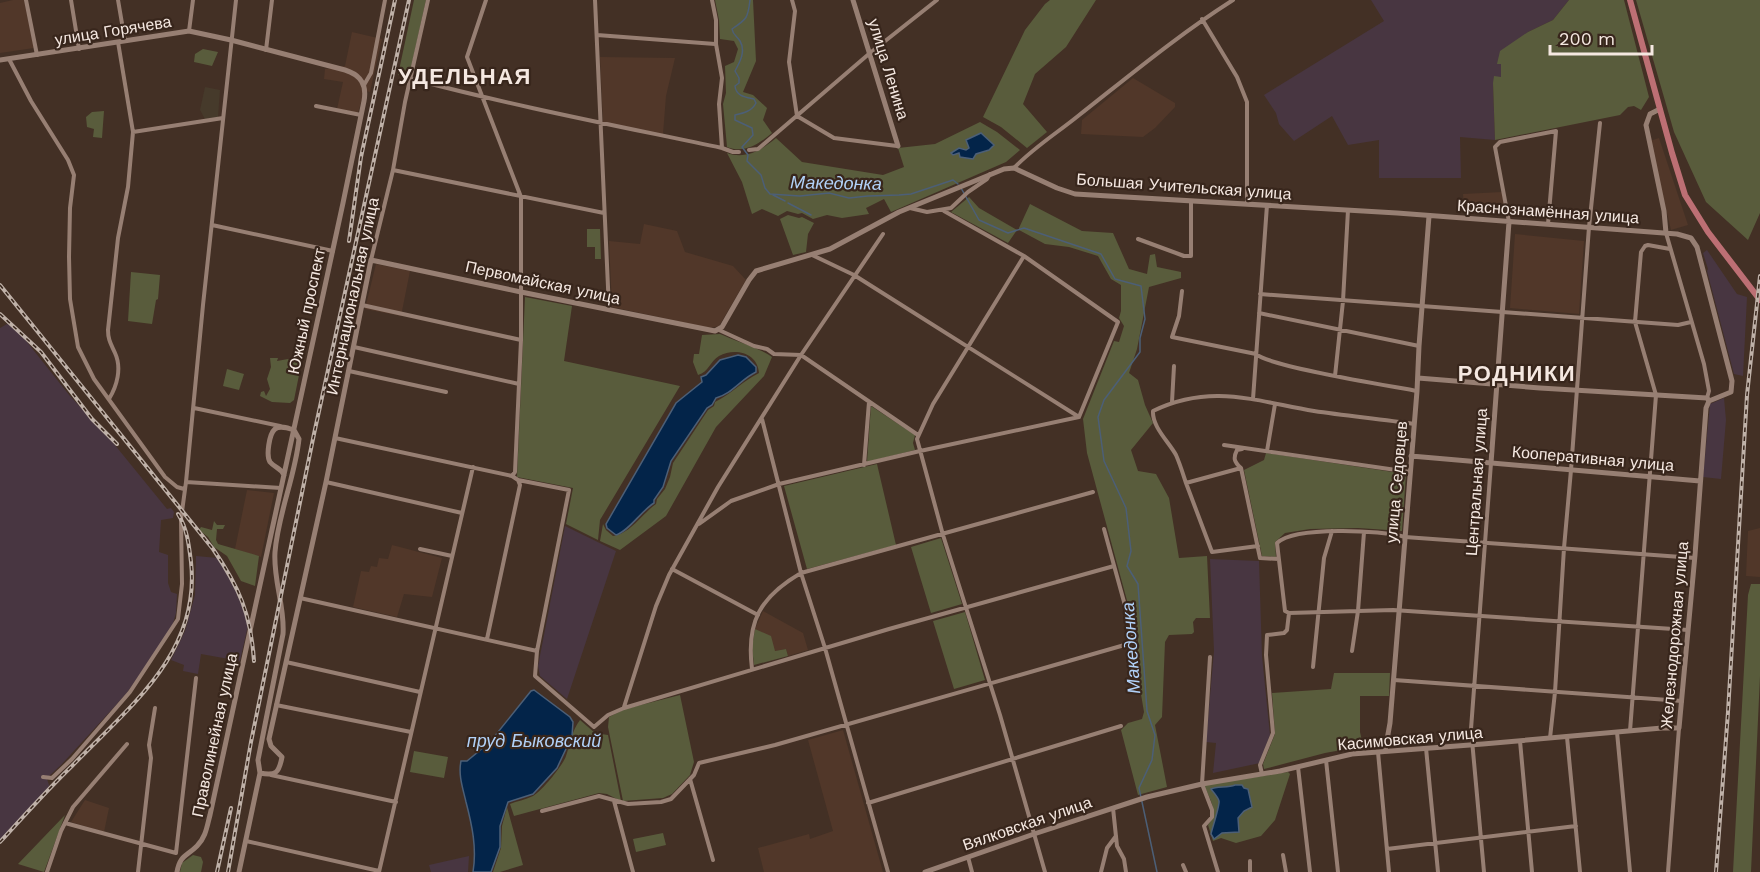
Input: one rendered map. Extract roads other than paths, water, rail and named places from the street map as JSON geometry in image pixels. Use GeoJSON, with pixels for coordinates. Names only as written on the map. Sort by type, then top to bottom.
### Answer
{"type":"FeatureCollection","features":[{"type":"Feature","properties":{"kind":"main road","name":"улица Ленина"},"geometry":{"type":"LineString","coordinates":[[853,0],[898,146]]}},
{"type":"Feature","properties":{"kind":"main road"},"geometry":{"type":"LineString","coordinates":[[1630,0],[1677,171],[1688,201],[1708,232],[1760,300]]}},
{"type":"Feature","properties":{"kind":"main road","name":"улица Горячева"},"geometry":{"type":"LineString","coordinates":[[0,60],[189,31],[350,71],[364,85]]}},
{"type":"Feature","properties":{"kind":"main road","name":"Южный проспект"},"geometry":{"type":"LineString","coordinates":[[251,629],[333,251],[365,95],[364,85]]}},
{"type":"Feature","properties":{"kind":"main road"},"geometry":{"type":"LineString","coordinates":[[1660,109],[1650,114],[1646,125],[1664,211],[1666,233]]}},
{"type":"Feature","properties":{"kind":"main road"},"geometry":{"type":"LineString","coordinates":[[719,330],[756,271],[830,249],[909,208],[952,189],[990,174],[1014,168]]}},
{"type":"Feature","properties":{"kind":"main road","name":"Большая Учительская улица"},"geometry":{"type":"LineString","coordinates":[[1014,168],[1057,188],[1076,194],[1429,216]]}},
{"type":"Feature","properties":{"kind":"main road","name":"Краснознамённая улица"},"geometry":{"type":"LineString","coordinates":[[1429,216],[1666,233],[1682,235],[1693,240],[1704,271],[1733,387],[1729,394],[1708,399]]}},
{"type":"Feature","properties":{"kind":"main road","name":"улица Седовцев"},"geometry":{"type":"LineString","coordinates":[[1385,751],[1394,680],[1429,216]]}},
{"type":"Feature","properties":{"kind":"main road","name":"Центральная улица"},"geometry":{"type":"LineString","coordinates":[[1491,463],[1509,222]]}},
{"type":"Feature","properties":{"kind":"main road","name":"Первомайская улица"},"geometry":{"type":"LineString","coordinates":[[371,260],[709,330],[719,330]]}},
{"type":"Feature","properties":{"kind":"main road","name":"Интернациональная улица"},"geometry":{"type":"LineString","coordinates":[[270,775],[278,770],[282,757],[269,742],[326,482],[371,260]]}},
{"type":"Feature","properties":{"kind":"main road"},"geometry":{"type":"LineString","coordinates":[[1418,378],[1708,399]]}},
{"type":"Feature","properties":{"kind":"main road","name":"Железнодорожная улица"},"geometry":{"type":"LineString","coordinates":[[1679,728],[1708,399]]}},
{"type":"Feature","properties":{"kind":"main road"},"geometry":{"type":"LineString","coordinates":[[239,872],[260,773],[258,760],[284,624],[275,566],[275,551],[298,436],[294,430],[281,427],[273,430],[268,451],[269,460],[283,471],[284,476]]}},
{"type":"Feature","properties":{"kind":"main road","name":"Кооперативная улица"},"geometry":{"type":"LineString","coordinates":[[1411,456],[1700,481]]}},
{"type":"Feature","properties":{"kind":"main road"},"geometry":{"type":"LineString","coordinates":[[277,467],[287,461]]}},
{"type":"Feature","properties":{"kind":"main road","name":"Праволинейная улица"},"geometry":{"type":"LineString","coordinates":[[177,872],[182,857],[198,846],[205,834],[251,629]]}},
{"type":"Feature","properties":{"kind":"main road","name":"Касимовская улица"},"geometry":{"type":"LineString","coordinates":[[1147,797],[1352,754],[1679,728]]}},
{"type":"Feature","properties":{"kind":"main road"},"geometry":{"type":"LineString","coordinates":[[260,773],[270,775]]}},
{"type":"Feature","properties":{"kind":"main road","name":"Вялковская улица"},"geometry":{"type":"LineString","coordinates":[[925,872],[1147,797]]}},
{"type":"Feature","properties":{"kind":"street"},"geometry":{"type":"LineString","coordinates":[[26,0],[37,56]]}},
{"type":"Feature","properties":{"kind":"street"},"geometry":{"type":"LineString","coordinates":[[71,0],[79,49]]}},
{"type":"Feature","properties":{"kind":"street"},"geometry":{"type":"LineString","coordinates":[[109,399],[117,384],[118,368],[115,354],[109,343],[108,330],[118,238],[128,187],[133,132],[118,0]]}},
{"type":"Feature","properties":{"kind":"street"},"geometry":{"type":"LineString","coordinates":[[189,31],[193,0]]}},
{"type":"Feature","properties":{"kind":"street"},"geometry":{"type":"LineString","coordinates":[[43,777],[52,778],[124,699],[174,626],[180,608],[184,489],[236,0]]}},
{"type":"Feature","properties":{"kind":"street"},"geometry":{"type":"LineString","coordinates":[[266,50],[272,0]]}},
{"type":"Feature","properties":{"kind":"street","name":"Южный проспект"},"geometry":{"type":"LineString","coordinates":[[364,85],[371,73],[386,0]]}},
{"type":"Feature","properties":{"kind":"street","name":"Интернациональная улица"},"geometry":{"type":"LineString","coordinates":[[371,260],[393,170],[405,102],[428,0]]}},
{"type":"Feature","properties":{"kind":"street"},"geometry":{"type":"LineString","coordinates":[[486,0],[467,57],[520,197],[521,340],[516,472],[512,476]]}},
{"type":"Feature","properties":{"kind":"street"},"geometry":{"type":"LineString","coordinates":[[595,0],[609,309]]}},
{"type":"Feature","properties":{"kind":"street"},"geometry":{"type":"LineString","coordinates":[[712,0],[722,78],[719,104],[722,148]]}},
{"type":"Feature","properties":{"kind":"street"},"geometry":{"type":"LineString","coordinates":[[792,0],[795,11],[789,62],[797,116]]}},
{"type":"Feature","properties":{"kind":"street"},"geometry":{"type":"LineString","coordinates":[[749,150],[758,148],[870,53],[937,0]]}},
{"type":"Feature","properties":{"kind":"street"},"geometry":{"type":"LineString","coordinates":[[1014,168],[1030,152],[1167,44],[1233,0]]}},
{"type":"Feature","properties":{"kind":"street"},"geometry":{"type":"LineString","coordinates":[[1202,19],[1237,77],[1247,102],[1247,204]]}},
{"type":"Feature","properties":{"kind":"street"},"geometry":{"type":"LineString","coordinates":[[597,34],[716,44]]}},
{"type":"Feature","properties":{"kind":"street"},"geometry":{"type":"LineString","coordinates":[[9,59],[73,172],[69,229],[70,299],[74,330],[84,361],[165,477],[177,487],[184,489]]}},
{"type":"Feature","properties":{"kind":"street"},"geometry":{"type":"LineString","coordinates":[[411,80],[600,124],[739,152]]}},
{"type":"Feature","properties":{"kind":"street"},"geometry":{"type":"LineString","coordinates":[[316,106],[361,115]]}},
{"type":"Feature","properties":{"kind":"street"},"geometry":{"type":"LineString","coordinates":[[797,116],[834,138],[898,146]]}},
{"type":"Feature","properties":{"kind":"street"},"geometry":{"type":"LineString","coordinates":[[133,132],[223,118]]}},
{"type":"Feature","properties":{"kind":"street"},"geometry":{"type":"LineString","coordinates":[[1550,738],[1588,227],[1600,123]]}},
{"type":"Feature","properties":{"kind":"street"},"geometry":{"type":"LineString","coordinates":[[1509,222],[1495,147],[1500,142],[1556,131],[1548,224]]}},
{"type":"Feature","properties":{"kind":"street"},"geometry":{"type":"LineString","coordinates":[[393,170],[604,213]]}},
{"type":"Feature","properties":{"kind":"street"},"geometry":{"type":"LineString","coordinates":[[909,208],[927,212],[944,211],[951,208],[990,174]]}},
{"type":"Feature","properties":{"kind":"street"},"geometry":{"type":"LineString","coordinates":[[1138,239],[1184,256],[1191,256],[1191,201]]}},
{"type":"Feature","properties":{"kind":"street"},"geometry":{"type":"LineString","coordinates":[[1253,399],[1267,205]]}},
{"type":"Feature","properties":{"kind":"street"},"geometry":{"type":"LineString","coordinates":[[1335,376],[1343,301],[1348,210]]}},
{"type":"Feature","properties":{"kind":"street"},"geometry":{"type":"LineString","coordinates":[[944,211],[1024,256],[1118,322],[1079,417]]}},
{"type":"Feature","properties":{"kind":"street"},"geometry":{"type":"LineString","coordinates":[[212,225],[333,251]]}},
{"type":"Feature","properties":{"kind":"street","name":"Железнодорожная улица"},"geometry":{"type":"LineString","coordinates":[[1666,233],[1704,364],[1710,392],[1708,399]]}},
{"type":"Feature","properties":{"kind":"street"},"geometry":{"type":"LineString","coordinates":[[624,708],[656,606],[672,569],[718,487],[801,355],[883,234]]}},
{"type":"Feature","properties":{"kind":"street"},"geometry":{"type":"LineString","coordinates":[[1630,731],[1656,394],[1635,322],[1641,252],[1648,245],[1670,249]]}},
{"type":"Feature","properties":{"kind":"street"},"geometry":{"type":"LineString","coordinates":[[811,255],[854,275],[1079,417]]}},
{"type":"Feature","properties":{"kind":"street"},"geometry":{"type":"LineString","coordinates":[[1024,256],[933,405],[917,439],[943,535],[1013,758],[1045,872]]}},
{"type":"Feature","properties":{"kind":"street"},"geometry":{"type":"LineString","coordinates":[[1182,291],[1179,316],[1172,337],[1256,354],[1258,357],[1275,362],[1335,376],[1417,391]]}},
{"type":"Feature","properties":{"kind":"street"},"geometry":{"type":"LineString","coordinates":[[1260,294],[1678,325],[1691,322]]}},
{"type":"Feature","properties":{"kind":"street"},"geometry":{"type":"LineString","coordinates":[[362,305],[521,340]]}},
{"type":"Feature","properties":{"kind":"street"},"geometry":{"type":"LineString","coordinates":[[1259,314],[1419,346]]}},
{"type":"Feature","properties":{"kind":"street"},"geometry":{"type":"LineString","coordinates":[[719,330],[774,354],[801,355],[918,435]]}},
{"type":"Feature","properties":{"kind":"street"},"geometry":{"type":"LineString","coordinates":[[354,347],[519,384]]}},
{"type":"Feature","properties":{"kind":"street"},"geometry":{"type":"LineString","coordinates":[[1172,402],[1174,366]]}},
{"type":"Feature","properties":{"kind":"street"},"geometry":{"type":"LineString","coordinates":[[349,371],[446,392]]}},
{"type":"Feature","properties":{"kind":"street"},"geometry":{"type":"LineString","coordinates":[[1258,546],[1212,552],[1176,454],[1153,416],[1153,411],[1172,402],[1218,395],[1414,424]]}},
{"type":"Feature","properties":{"kind":"street"},"geometry":{"type":"LineString","coordinates":[[864,465],[869,401]]}},
{"type":"Feature","properties":{"kind":"street"},"geometry":{"type":"LineString","coordinates":[[1267,451],[1275,404]]}},
{"type":"Feature","properties":{"kind":"street"},"geometry":{"type":"LineString","coordinates":[[193,407],[281,427]]}},
{"type":"Feature","properties":{"kind":"street"},"geometry":{"type":"LineString","coordinates":[[697,526],[731,501],[779,484],[1079,417]]}},
{"type":"Feature","properties":{"kind":"street"},"geometry":{"type":"LineString","coordinates":[[762,418],[801,573],[825,648],[888,872]]}},
{"type":"Feature","properties":{"kind":"street"},"geometry":{"type":"LineString","coordinates":[[335,438],[569,490],[537,651],[536,676],[594,727],[608,715],[624,708],[752,669],[1114,566]]}},
{"type":"Feature","properties":{"kind":"street"},"geometry":{"type":"LineString","coordinates":[[1224,445],[1410,472]]}},
{"type":"Feature","properties":{"kind":"street"},"geometry":{"type":"LineString","coordinates":[[1244,448],[1237,450],[1234,456],[1235,463],[1241,468],[1260,558],[1279,559]]}},
{"type":"Feature","properties":{"kind":"street","name":"Центральная улица"},"geometry":{"type":"LineString","coordinates":[[1484,872],[1471,729],[1491,463]]}},
{"type":"Feature","properties":{"kind":"street"},"geometry":{"type":"LineString","coordinates":[[246,841],[379,872],[473,468]]}},
{"type":"Feature","properties":{"kind":"street"},"geometry":{"type":"LineString","coordinates":[[1186,483],[1241,468]]}},
{"type":"Feature","properties":{"kind":"street"},"geometry":{"type":"LineString","coordinates":[[487,639],[520,486],[518,480]]}},
{"type":"Feature","properties":{"kind":"street"},"geometry":{"type":"LineString","coordinates":[[186,482],[282,488]]}},
{"type":"Feature","properties":{"kind":"street"},"geometry":{"type":"LineString","coordinates":[[326,482],[462,513]]}},
{"type":"Feature","properties":{"kind":"street"},"geometry":{"type":"LineString","coordinates":[[752,669],[749,647],[758,615],[773,594],[801,573],[1094,492]]}},
{"type":"Feature","properties":{"kind":"street"},"geometry":{"type":"LineString","coordinates":[[542,811],[599,796],[628,804],[661,802],[671,799],[690,779],[699,763],[847,724],[1135,642],[1104,529]]}},
{"type":"Feature","properties":{"kind":"street"},"geometry":{"type":"LineString","coordinates":[[1313,667],[1324,558],[1327,541],[1332,531]]}},
{"type":"Feature","properties":{"kind":"street"},"geometry":{"type":"LineString","coordinates":[[1262,774],[1260,765],[1273,733],[1266,655],[1267,635],[1284,633],[1287,630],[1289,613],[1286,611],[1277,543],[1285,537],[1310,532],[1364,532],[1695,558]]}},
{"type":"Feature","properties":{"kind":"street"},"geometry":{"type":"LineString","coordinates":[[1352,651],[1358,611],[1364,532]]}},
{"type":"Feature","properties":{"kind":"street"},"geometry":{"type":"LineString","coordinates":[[420,549],[452,556]]}},
{"type":"Feature","properties":{"kind":"street"},"geometry":{"type":"LineString","coordinates":[[672,569],[758,615]]}},
{"type":"Feature","properties":{"kind":"street"},"geometry":{"type":"LineString","coordinates":[[300,597],[537,651]]}},
{"type":"Feature","properties":{"kind":"street"},"geometry":{"type":"LineString","coordinates":[[1289,613],[1399,610],[1688,630]]}},
{"type":"Feature","properties":{"kind":"street"},"geometry":{"type":"LineString","coordinates":[[1210,657],[1202,784],[1212,810],[1212,817],[1204,826],[1218,872]]}},
{"type":"Feature","properties":{"kind":"street"},"geometry":{"type":"LineString","coordinates":[[285,662],[420,692]]}},
{"type":"Feature","properties":{"kind":"street"},"geometry":{"type":"LineString","coordinates":[[65,823],[176,853],[196,678]]}},
{"type":"Feature","properties":{"kind":"street"},"geometry":{"type":"LineString","coordinates":[[1394,680],[1683,701]]}},
{"type":"Feature","properties":{"kind":"street"},"geometry":{"type":"LineString","coordinates":[[276,705],[411,732]]}},
{"type":"Feature","properties":{"kind":"street"},"geometry":{"type":"LineString","coordinates":[[138,872],[151,758],[149,745],[155,708]]}},
{"type":"Feature","properties":{"kind":"street"},"geometry":{"type":"LineString","coordinates":[[868,803],[1121,726]]}},
{"type":"Feature","properties":{"kind":"street","name":"Железнодорожная улица"},"geometry":{"type":"LineString","coordinates":[[1668,872],[1679,728]]}},
{"type":"Feature","properties":{"kind":"street"},"geometry":{"type":"LineString","coordinates":[[1617,732],[1630,872]]}},
{"type":"Feature","properties":{"kind":"street"},"geometry":{"type":"LineString","coordinates":[[1567,737],[1580,872]]}},
{"type":"Feature","properties":{"kind":"street"},"geometry":{"type":"LineString","coordinates":[[1520,741],[1532,872]]}},
{"type":"Feature","properties":{"kind":"street"},"geometry":{"type":"LineString","coordinates":[[47,872],[51,855],[73,807],[128,744]]}},
{"type":"Feature","properties":{"kind":"street"},"geometry":{"type":"LineString","coordinates":[[1426,748],[1438,872]]}},
{"type":"Feature","properties":{"kind":"street"},"geometry":{"type":"LineString","coordinates":[[1378,751],[1389,872]]}},
{"type":"Feature","properties":{"kind":"street"},"geometry":{"type":"LineString","coordinates":[[1326,760],[1338,872]]}},
{"type":"Feature","properties":{"kind":"street"},"geometry":{"type":"LineString","coordinates":[[1298,767],[1310,872]]}},
{"type":"Feature","properties":{"kind":"street"},"geometry":{"type":"LineString","coordinates":[[270,775],[396,802]]}},
{"type":"Feature","properties":{"kind":"street"},"geometry":{"type":"LineString","coordinates":[[690,779],[713,860]]}},
{"type":"Feature","properties":{"kind":"street"},"geometry":{"type":"LineString","coordinates":[[614,801],[633,872]]}},
{"type":"Feature","properties":{"kind":"street"},"geometry":{"type":"LineString","coordinates":[[1113,808],[1117,846],[1124,859],[1126,872]]}},
{"type":"Feature","properties":{"kind":"street"},"geometry":{"type":"LineString","coordinates":[[1387,849],[1576,826]]}},
{"type":"Feature","properties":{"kind":"street"},"geometry":{"type":"LineString","coordinates":[[1101,872],[1107,848],[1117,835]]}},
{"type":"Feature","properties":{"kind":"street"},"geometry":{"type":"LineString","coordinates":[[1283,855],[1286,872]]}},
{"type":"Feature","properties":{"kind":"street"},"geometry":{"type":"LineString","coordinates":[[968,857],[972,872]]}},
{"type":"Feature","properties":{"kind":"street"},"geometry":{"type":"LineString","coordinates":[[1250,861],[1250,872]]}},
{"type":"Feature","properties":{"kind":"street"},"geometry":{"type":"LineString","coordinates":[[1183,865],[1186,872]]}},
{"type":"Feature","properties":{"kind":"water"},"geometry":{"type":"Polygon","coordinates":[[[981,133],[994,145],[989,150],[976,154],[973,159],[960,157],[959,153],[953,155],[951,153],[959,148],[966,150],[969,148],[966,140],[981,133]]]}},
{"type":"Feature","properties":{"kind":"water"},"geometry":{"type":"Polygon","coordinates":[[[738,355],[746,357],[756,367],[756,372],[727,393],[716,398],[707,408],[671,461],[663,487],[654,503],[626,529],[616,535],[607,528],[606,524],[676,403],[702,382],[701,377],[706,375],[720,360],[738,355]]]}},
{"type":"Feature","properties":{"kind":"water","name":"пруд Быковский"},"geometry":{"type":"Polygon","coordinates":[[[534,690],[570,717],[573,722],[572,736],[557,768],[533,794],[508,802],[500,826],[500,847],[491,872],[473,872],[473,837],[461,782],[461,761],[467,761],[490,742],[534,690]]]}},
{"type":"Feature","properties":{"kind":"water"},"geometry":{"type":"Polygon","coordinates":[[[1242,785],[1248,789],[1252,807],[1238,818],[1239,832],[1222,833],[1214,839],[1211,834],[1219,801],[1211,789],[1242,785]]]}},
{"type":"Feature","properties":{"kind":"waterway","name":"Македонка"},"geometry":{"type":"LineString","coordinates":[[750,0],[746,18],[732,29],[742,45],[742,53],[735,71],[739,83],[735,86],[739,94],[754,99],[756,103],[750,110],[735,115],[735,120],[752,128],[753,135],[742,147],[748,155],[747,161],[761,175],[765,188],[770,194],[800,196],[829,193],[849,198],[911,194],[953,180],[958,184]]}},
{"type":"Feature","properties":{"kind":"waterway","name":"Македонка"},"geometry":{"type":"LineString","coordinates":[[961,188],[979,220],[1008,233],[1024,228],[1101,254],[1115,279],[1141,286],[1145,319],[1140,338],[1140,352],[1104,400],[1098,417],[1104,461],[1126,508],[1131,551],[1127,566],[1138,584],[1147,711],[1155,735],[1152,760],[1139,788],[1157,872]]}},
{"type":"Feature","properties":{"kind":"waterway","name":"Македонка"},"geometry":{"type":"LineString","coordinates":[[773,195],[785,201]]}},
{"type":"Feature","properties":{"kind":"waterway"},"geometry":{"type":"LineString","coordinates":[[788,203],[811,215]]}},
{"type":"Feature","properties":{"kind":"railway"},"geometry":{"type":"LineString","coordinates":[[349,241],[361,157],[395,0]]}},
{"type":"Feature","properties":{"kind":"railway"},"geometry":{"type":"LineString","coordinates":[[228,872],[251,742],[314,434],[409,0]]}},
{"type":"Feature","properties":{"kind":"railway"},"geometry":{"type":"LineString","coordinates":[[1716,872],[1747,395],[1760,276]]}},
{"type":"Feature","properties":{"kind":"railway"},"geometry":{"type":"LineString","coordinates":[[0,285],[213,549],[237,589],[247,615],[254,661]]}},
{"type":"Feature","properties":{"kind":"railway"},"geometry":{"type":"LineString","coordinates":[[0,314],[41,352],[92,419],[117,444]]}},
{"type":"Feature","properties":{"kind":"railway"},"geometry":{"type":"LineString","coordinates":[[0,842],[137,700],[157,676],[173,651],[185,624],[191,594],[191,562],[188,543],[184,525],[178,514]]}},
{"type":"Feature","properties":{"kind":"railway"},"geometry":{"type":"LineString","coordinates":[[217,872],[231,808]]}},
{"type":"Feature","properties":{"kind":"district","name":"УДЕЛЬНАЯ"},"geometry":{"type":"Point","coordinates":[465,76]}},
{"type":"Feature","properties":{"kind":"district","name":"РОДНИКИ"},"geometry":{"type":"Point","coordinates":[1517,373]}}]}
